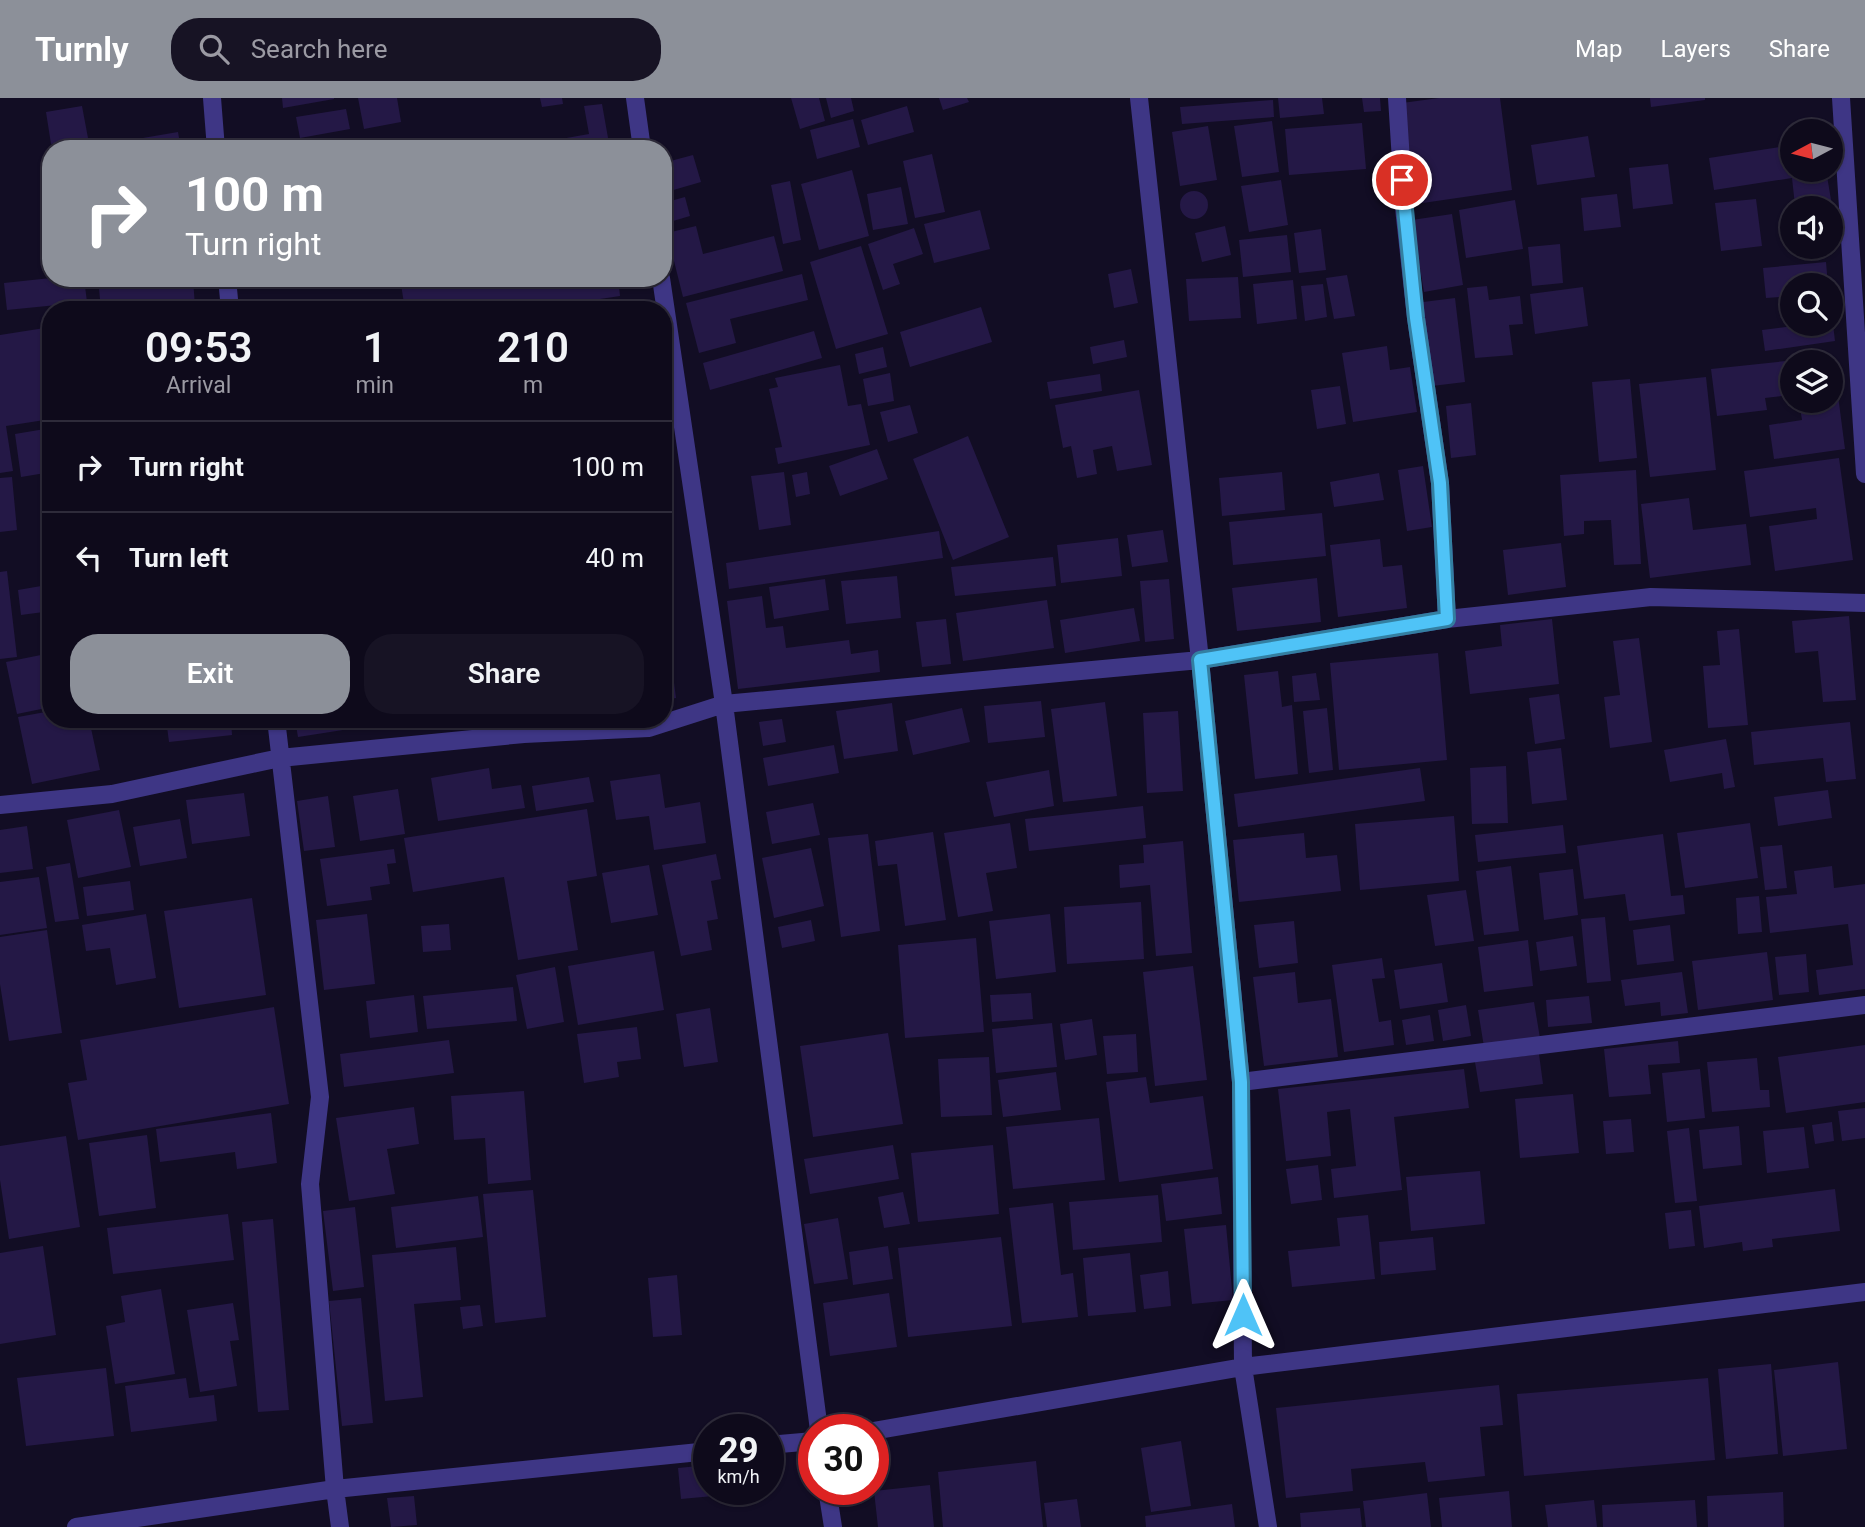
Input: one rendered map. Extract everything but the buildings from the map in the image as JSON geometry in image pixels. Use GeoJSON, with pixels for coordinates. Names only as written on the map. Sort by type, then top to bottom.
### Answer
{"type":"FeatureCollection","features":[{"type":"Feature","properties":{"kind":"street"},"geometry":{"type":"LineString","coordinates":[[212,98],[215,140]]}},
{"type":"Feature","properties":{"kind":"street"},"geometry":{"type":"LineString","coordinates":[[635,98],[641,140]]}},
{"type":"Feature","properties":{"kind":"street"},"geometry":{"type":"LineString","coordinates":[[1139,98],[1200,660],[1241,1082],[1243,1367],[1268,1527]]}},
{"type":"Feature","properties":{"kind":"street"},"geometry":{"type":"LineString","coordinates":[[1397,98],[1404,208],[1413,290],[1440,483],[1447,619]]}},
{"type":"Feature","properties":{"kind":"street"},"geometry":{"type":"LineString","coordinates":[[1841,98],[1865,474]]}},
{"type":"Feature","properties":{"kind":"street"},"geometry":{"type":"LineString","coordinates":[[672,352],[724,704],[817,1414]]}},
{"type":"Feature","properties":{"kind":"street"},"geometry":{"type":"LineString","coordinates":[[672,721],[724,704],[1200,660],[1447,619],[1651,597],[1865,603]]}},
{"type":"Feature","properties":{"kind":"street"},"geometry":{"type":"LineString","coordinates":[[277,728],[320,1097],[310,1184],[340,1527]]}},
{"type":"Feature","properties":{"kind":"street"},"geometry":{"type":"LineString","coordinates":[[0,805],[112,794],[280,758],[524,734],[649,728]]}},
{"type":"Feature","properties":{"kind":"street"},"geometry":{"type":"LineString","coordinates":[[1241,1082],[1865,1005]]}},
{"type":"Feature","properties":{"kind":"street"},"geometry":{"type":"LineString","coordinates":[[889,1428],[1243,1367],[1865,1292]]}},
{"type":"Feature","properties":{"kind":"street"},"geometry":{"type":"LineString","coordinates":[[76,1527],[335,1489],[693,1453]]}},
{"type":"Feature","properties":{"kind":"street"},"geometry":{"type":"LineString","coordinates":[[830,1505],[833,1527]]}},
{"type":"Feature","properties":{"kind":"route"},"geometry":{"type":"LineString","coordinates":[[1243,1315],[1241,1082],[1200,660],[1447,619],[1440,483],[1416,318],[1402,180]]}}]}
